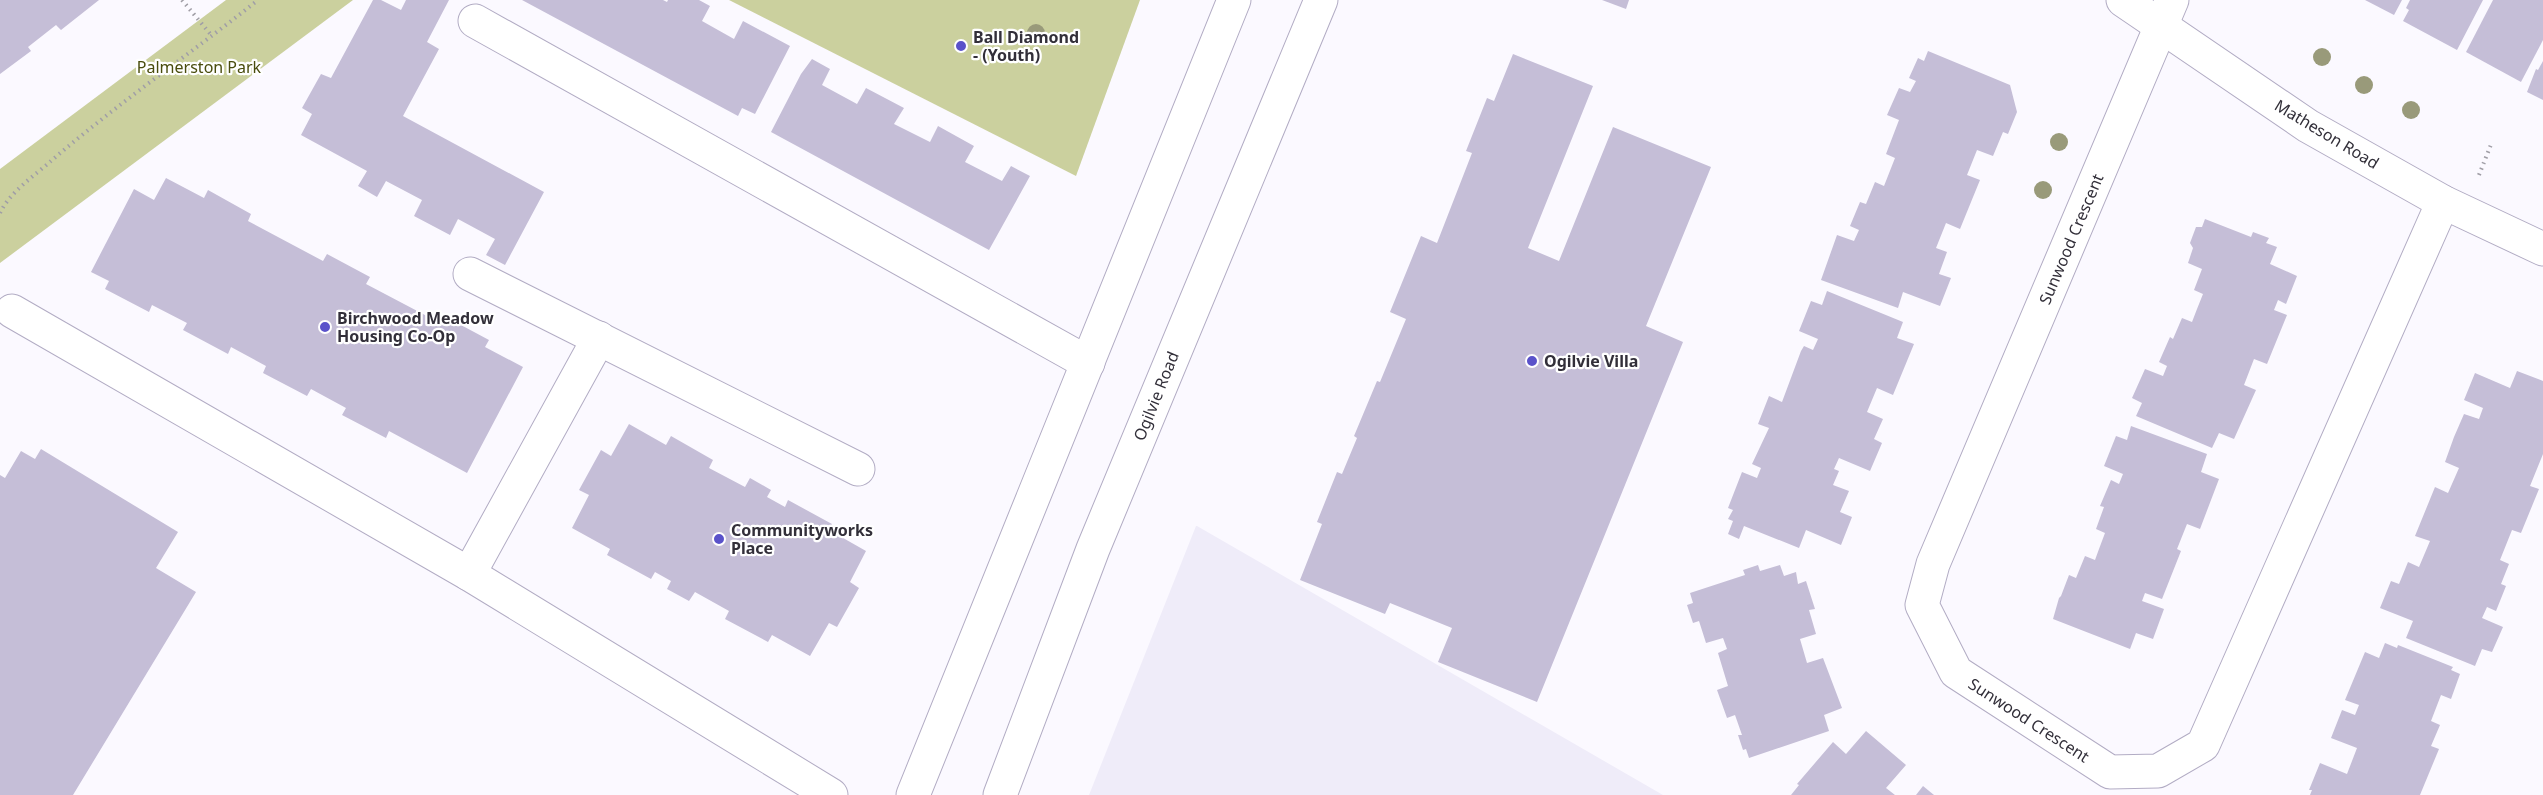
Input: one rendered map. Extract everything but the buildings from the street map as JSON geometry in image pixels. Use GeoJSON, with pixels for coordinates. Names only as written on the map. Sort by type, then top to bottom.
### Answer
{"type":"FeatureCollection","features":[{"type":"Feature","properties":{"kind":"street"},"geometry":{"type":"LineString","coordinates":[[913,795],[1234,0]]}},
{"type":"Feature","properties":{"kind":"street","name":"Ogilvie Road"},"geometry":{"type":"LineString","coordinates":[[1000,795],[1093,549],[1321,0]]}},
{"type":"Feature","properties":{"kind":"street","name":"Matheson Road"},"geometry":{"type":"LineString","coordinates":[[2123,0],[2167,13],[2308,126],[2443,202],[2543,249]]}},
{"type":"Feature","properties":{"kind":"street","name":"Sunwood Crescent"},"geometry":{"type":"LineString","coordinates":[[2167,13],[1933,564],[1922,605],[1956,672],[2103,783],[2158,771],[2203,745],[2443,202]]}},
{"type":"Feature","properties":{"kind":"street"},"geometry":{"type":"LineString","coordinates":[[475,21],[1088,363]]}},
{"type":"Feature","properties":{"kind":"street"},"geometry":{"type":"LineString","coordinates":[[470,274],[858,469]]}},
{"type":"Feature","properties":{"kind":"street"},"geometry":{"type":"LineString","coordinates":[[12,311],[469,574],[831,795]]}},
{"type":"Feature","properties":{"kind":"street"},"geometry":{"type":"LineString","coordinates":[[469,574],[599,338]]}},
{"type":"Feature","properties":{"kind":"path"},"geometry":{"type":"LineString","coordinates":[[182,0],[212,36]]}},
{"type":"Feature","properties":{"kind":"path"},"geometry":{"type":"LineString","coordinates":[[0,213],[3,206],[28,181],[74,141],[258,0]]}},
{"type":"Feature","properties":{"kind":"shaded area"},"geometry":{"type":"Polygon","coordinates":[[[1197,526],[1663,795],[1089,795],[1197,526]]]}},
{"type":"Feature","properties":{"kind":"green space","name":"Palmerston Park"},"geometry":{"type":"Polygon","coordinates":[[[226,0],[353,0],[0,263],[0,169],[226,0]]]}},
{"type":"Feature","properties":{"kind":"green space"},"geometry":{"type":"Polygon","coordinates":[[[729,0],[1140,0],[1076,176],[729,0]]]}},
{"type":"Feature","properties":{"kind":"place","name":"Ball Diamond - (Youth)"},"geometry":{"type":"Point","coordinates":[961,46]}},
{"type":"Feature","properties":{"kind":"place","name":"Birchwood Meadow Housing Co-Op"},"geometry":{"type":"Point","coordinates":[325,327]}},
{"type":"Feature","properties":{"kind":"place","name":"Ogilvie Villa"},"geometry":{"type":"Point","coordinates":[1532,361]}},
{"type":"Feature","properties":{"kind":"place","name":"Communityworks Place"},"geometry":{"type":"Point","coordinates":[719,539]}}]}
